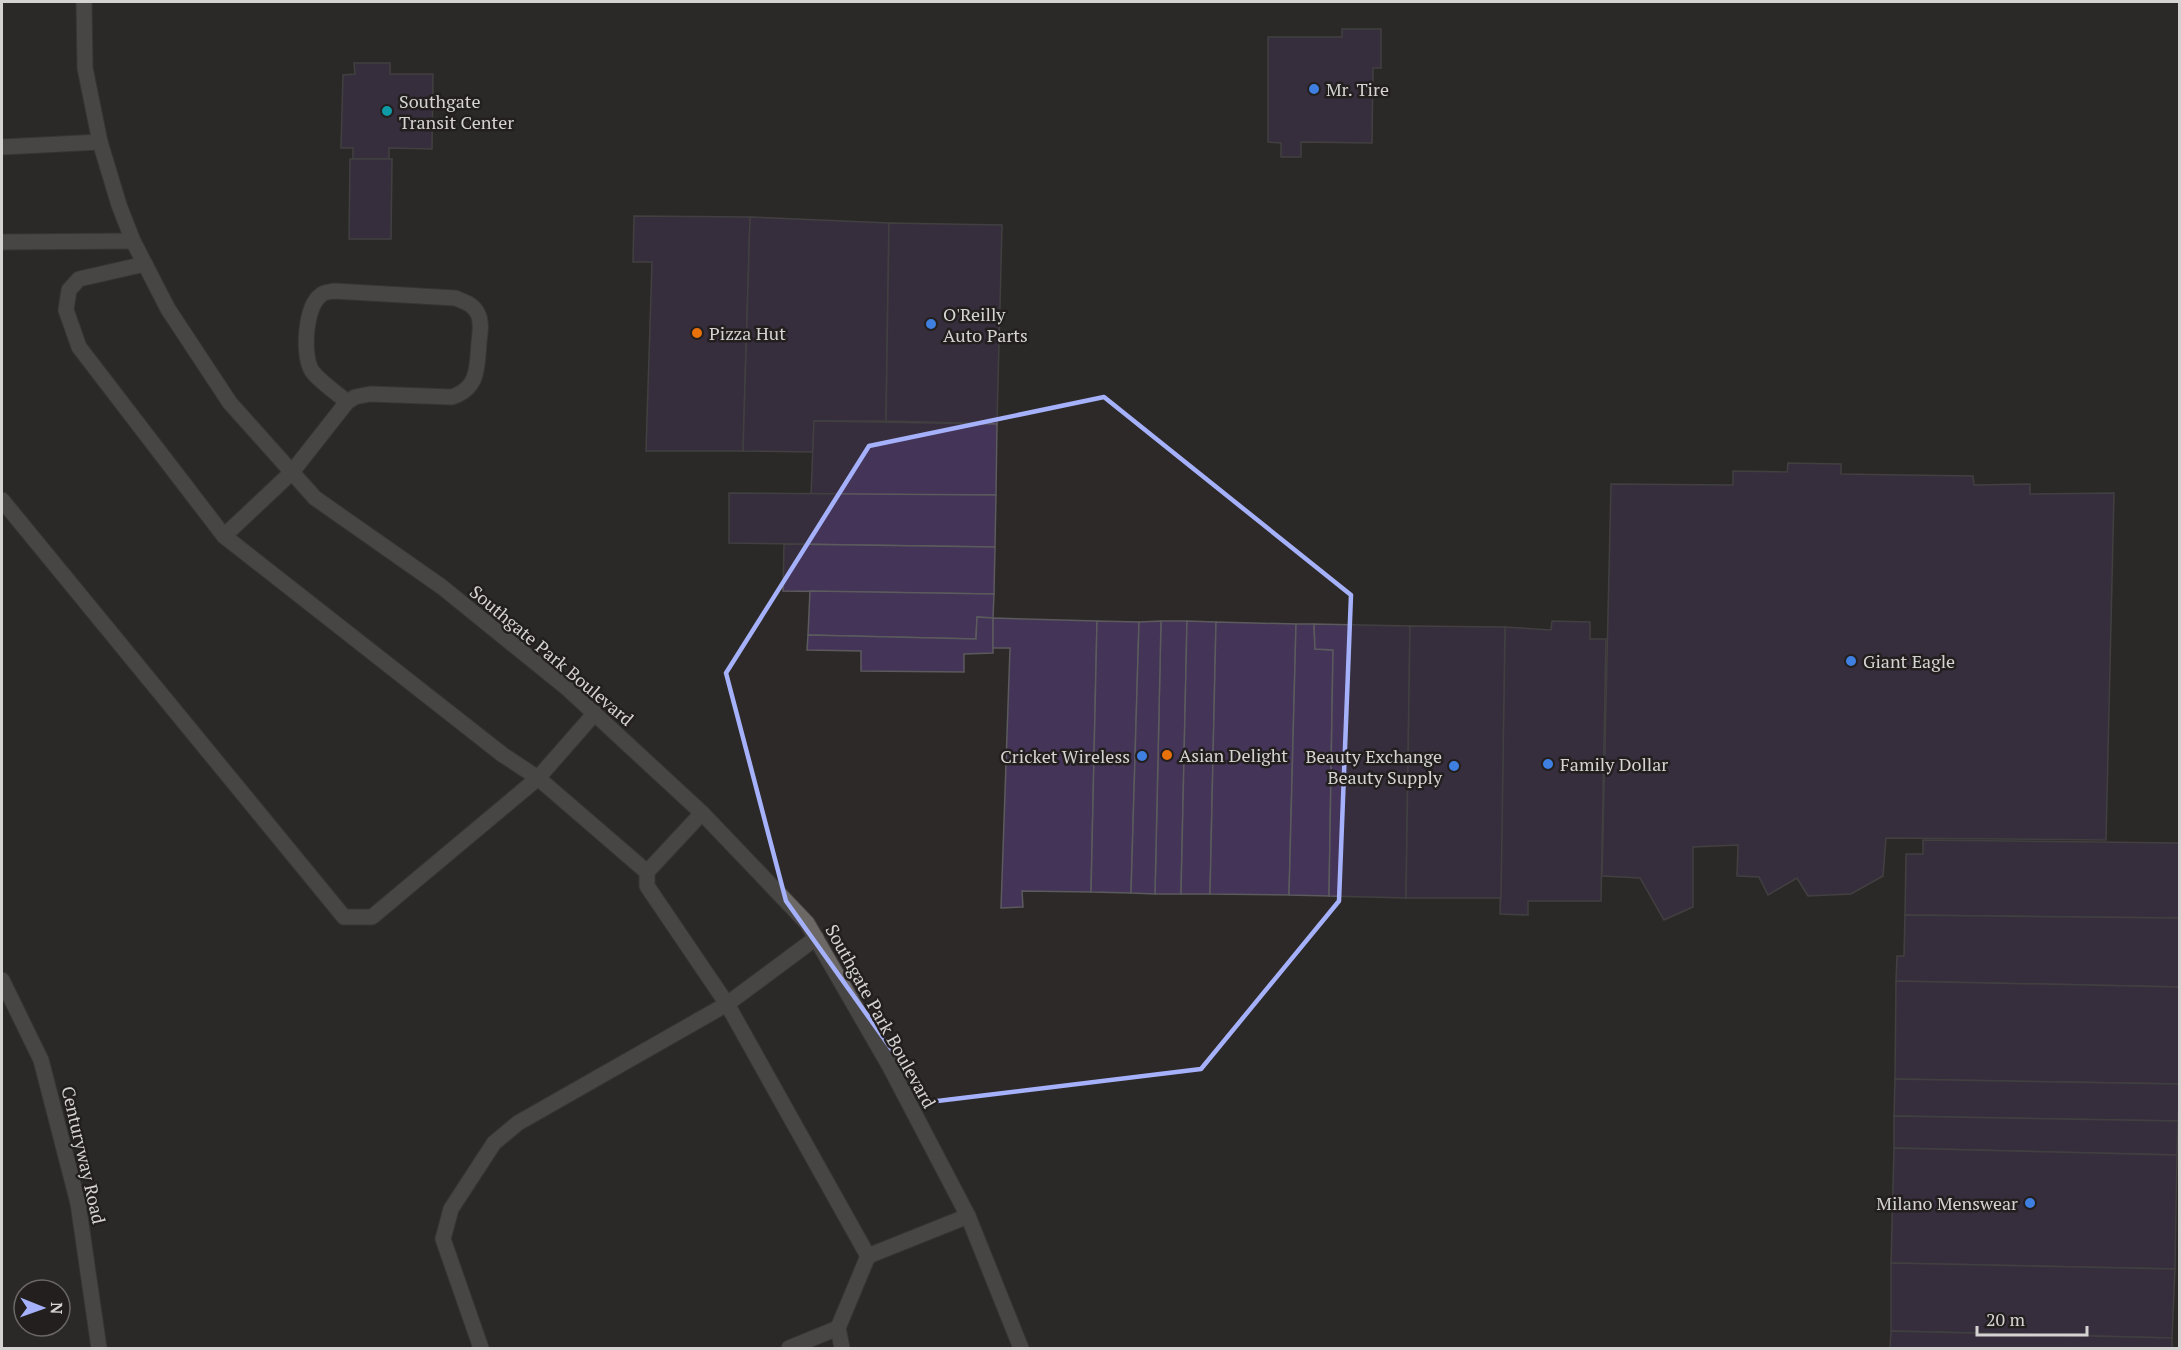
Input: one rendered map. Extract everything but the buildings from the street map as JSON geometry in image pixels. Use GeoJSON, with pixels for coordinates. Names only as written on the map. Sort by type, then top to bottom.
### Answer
{"type":"FeatureCollection","features":[{"type":"Feature","properties":{"kind":"street","name":"Southgate Park Boulevard"},"geometry":{"type":"LineString","coordinates":[[84,2],[85,68],[100,142],[119,205],[133,241],[168,309],[230,404],[315,498],[442,587],[595,713],[702,813],[807,923],[890,1068],[968,1216],[1022,1348]]}},
{"type":"Feature","properties":{"kind":"street"},"geometry":{"type":"LineString","coordinates":[[2,147],[100,142]]}},
{"type":"Feature","properties":{"kind":"street"},"geometry":{"type":"LineString","coordinates":[[2,242],[133,241]]}},
{"type":"Feature","properties":{"kind":"street"},"geometry":{"type":"LineString","coordinates":[[145,264],[79,279],[69,290],[66,310],[79,347],[224,536],[503,756],[538,778],[647,872]]}},
{"type":"Feature","properties":{"kind":"street"},"geometry":{"type":"LineString","coordinates":[[224,536],[292,472],[347,402],[355,397],[370,394],[452,397],[461,394],[470,386],[477,373],[481,325],[477,313],[469,303],[455,298],[334,291],[322,293],[314,302],[308,316],[306,361],[313,373],[347,402]]}},
{"type":"Feature","properties":{"kind":"street"},"geometry":{"type":"LineString","coordinates":[[2,500],[344,917],[372,917],[538,778],[595,713]]}},
{"type":"Feature","properties":{"kind":"street"},"geometry":{"type":"LineString","coordinates":[[702,813],[647,872],[647,886],[727,1004],[868,1256]]}},
{"type":"Feature","properties":{"kind":"street"},"geometry":{"type":"LineString","coordinates":[[481,1348],[443,1239],[451,1209],[494,1143],[518,1123],[727,1004],[816,938]]}},
{"type":"Feature","properties":{"kind":"street","name":"Centuryway Road"},"geometry":{"type":"LineString","coordinates":[[2,980],[41,1060],[78,1203],[99,1348]]}},
{"type":"Feature","properties":{"kind":"street"},"geometry":{"type":"LineString","coordinates":[[842,1348],[838,1328],[868,1256],[968,1216]]}},
{"type":"Feature","properties":{"kind":"street"},"geometry":{"type":"LineString","coordinates":[[789,1348],[838,1328]]}},
{"type":"Feature","properties":{"kind":"highlighted area"},"geometry":{"type":"Polygon","coordinates":[[[1104,397],[1351,595],[1339,901],[1201,1069],[929,1102],[786,901],[726,673],[869,446],[1104,397]]]}},
{"type":"Feature","properties":{"kind":"place","name":"Mr. Tire"},"geometry":{"type":"Point","coordinates":[1314,89]}},
{"type":"Feature","properties":{"kind":"place","name":"Southgate Transit Center"},"geometry":{"type":"Point","coordinates":[387,111]}},
{"type":"Feature","properties":{"kind":"place","name":"O'Reilly Auto Parts"},"geometry":{"type":"Point","coordinates":[931,324]}},
{"type":"Feature","properties":{"kind":"place","name":"Pizza Hut"},"geometry":{"type":"Point","coordinates":[697,333]}},
{"type":"Feature","properties":{"kind":"place","name":"Giant Eagle"},"geometry":{"type":"Point","coordinates":[1851,661]}},
{"type":"Feature","properties":{"kind":"place","name":"Asian Delight"},"geometry":{"type":"Point","coordinates":[1167,755]}},
{"type":"Feature","properties":{"kind":"place","name":"Cricket Wireless"},"geometry":{"type":"Point","coordinates":[1142,756]}},
{"type":"Feature","properties":{"kind":"place","name":"Family Dollar"},"geometry":{"type":"Point","coordinates":[1548,764]}},
{"type":"Feature","properties":{"kind":"place","name":"Beauty Exchange Beauty Supply"},"geometry":{"type":"Point","coordinates":[1454,766]}},
{"type":"Feature","properties":{"kind":"place","name":"Milano Menswear"},"geometry":{"type":"Point","coordinates":[2030,1203]}}]}
